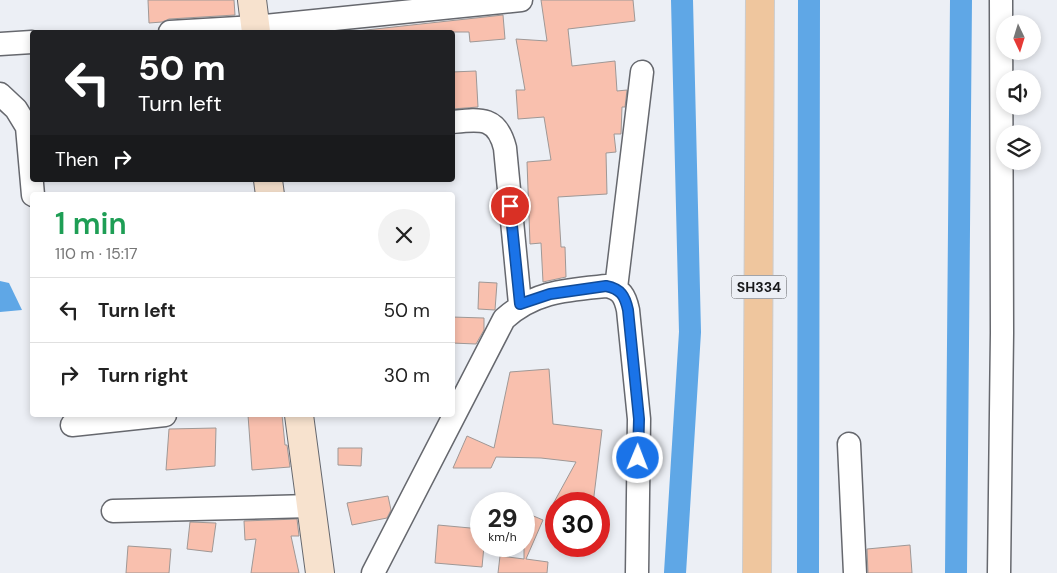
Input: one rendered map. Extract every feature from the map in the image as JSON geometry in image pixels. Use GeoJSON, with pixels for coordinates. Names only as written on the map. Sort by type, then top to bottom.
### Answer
{"type":"FeatureCollection","features":[{"type":"Feature","properties":{"kind":"main road","name":"SH334"},"geometry":{"type":"LineString","coordinates":[[757,573],[760,0]]}},
{"type":"Feature","properties":{"kind":"street"},"geometry":{"type":"LineString","coordinates":[[252,0],[255,30],[521,0]]}},
{"type":"Feature","properties":{"kind":"street"},"geometry":{"type":"LineString","coordinates":[[999,573],[1002,333],[1001,0]]}},
{"type":"Feature","properties":{"kind":"street"},"geometry":{"type":"LineString","coordinates":[[0,44],[30,42]]}},
{"type":"Feature","properties":{"kind":"street"},"geometry":{"type":"LineString","coordinates":[[616,288],[642,72]]}},
{"type":"Feature","properties":{"kind":"street"},"geometry":{"type":"LineString","coordinates":[[0,94],[16,109],[27,128],[30,157]]}},
{"type":"Feature","properties":{"kind":"street"},"geometry":{"type":"LineString","coordinates":[[455,122],[476,120],[490,123],[501,133],[505,148],[520,304]]}},
{"type":"Feature","properties":{"kind":"street"},"geometry":{"type":"LineString","coordinates":[[455,414],[504,319],[520,304],[550,294],[606,286],[616,288],[623,294],[628,310],[639,419],[637,573]]}},
{"type":"Feature","properties":{"kind":"street"},"geometry":{"type":"LineString","coordinates":[[72,425],[147,417]]}},
{"type":"Feature","properties":{"kind":"street"},"geometry":{"type":"LineString","coordinates":[[299,417],[320,573]]}},
{"type":"Feature","properties":{"kind":"street"},"geometry":{"type":"LineString","coordinates":[[373,573],[453,417]]}},
{"type":"Feature","properties":{"kind":"street"},"geometry":{"type":"LineString","coordinates":[[850,444],[855,573]]}},
{"type":"Feature","properties":{"kind":"street"},"geometry":{"type":"LineString","coordinates":[[113,511],[311,506]]}},
{"type":"Feature","properties":{"kind":"water"},"geometry":{"type":"Polygon","coordinates":[[[0,281],[9,283],[22,310],[0,312],[0,281]]]}},
{"type":"Feature","properties":{"kind":"building"},"geometry":{"type":"Polygon","coordinates":[[[148,0],[234,0],[235,15],[169,19],[162,22],[149,23],[148,0]]]}},
{"type":"Feature","properties":{"kind":"building"},"geometry":{"type":"Polygon","coordinates":[[[541,0],[633,0],[635,21],[568,29],[572,66],[615,61],[617,91],[627,90],[625,107],[622,107],[621,134],[614,134],[616,152],[606,153],[607,194],[558,197],[561,247],[565,247],[566,277],[543,282],[541,243],[530,244],[527,162],[551,160],[544,117],[518,119],[516,90],[525,90],[516,39],[547,41],[541,0]]]}},
{"type":"Feature","properties":{"kind":"building"},"geometry":{"type":"Polygon","coordinates":[[[503,15],[505,39],[470,42],[469,32],[455,32],[455,30],[366,30],[503,15]]]}},
{"type":"Feature","properties":{"kind":"building"},"geometry":{"type":"Polygon","coordinates":[[[476,71],[478,107],[455,109],[455,72],[476,71]]]}},
{"type":"Feature","properties":{"kind":"building"},"geometry":{"type":"Polygon","coordinates":[[[479,282],[497,283],[495,310],[478,309],[479,282]]]}},
{"type":"Feature","properties":{"kind":"building"},"geometry":{"type":"Polygon","coordinates":[[[455,317],[484,318],[484,330],[476,344],[455,343],[455,317]]]}},
{"type":"Feature","properties":{"kind":"building"},"geometry":{"type":"Polygon","coordinates":[[[549,369],[553,424],[602,430],[594,492],[560,492],[576,462],[541,458],[496,457],[491,468],[453,468],[467,436],[494,448],[510,372],[549,369]]]}},
{"type":"Feature","properties":{"kind":"building"},"geometry":{"type":"Polygon","coordinates":[[[248,417],[282,417],[285,445],[287,445],[290,467],[252,470],[248,417]]]}},
{"type":"Feature","properties":{"kind":"building"},"geometry":{"type":"Polygon","coordinates":[[[216,428],[215,466],[166,470],[169,429],[216,428]]]}},
{"type":"Feature","properties":{"kind":"building"},"geometry":{"type":"Polygon","coordinates":[[[338,448],[362,448],[361,466],[338,465],[338,448]]]}},
{"type":"Feature","properties":{"kind":"building"},"geometry":{"type":"Polygon","coordinates":[[[388,496],[391,510],[387,518],[352,525],[347,503],[388,496]]]}},
{"type":"Feature","properties":{"kind":"building"},"geometry":{"type":"Polygon","coordinates":[[[535,517],[543,520],[535,538],[535,517]]]}},
{"type":"Feature","properties":{"kind":"building"},"geometry":{"type":"Polygon","coordinates":[[[297,519],[299,536],[291,536],[299,573],[251,573],[256,539],[245,540],[244,521],[297,519]]]}},
{"type":"Feature","properties":{"kind":"building"},"geometry":{"type":"Polygon","coordinates":[[[190,522],[216,523],[212,552],[187,549],[190,522]]]}},
{"type":"Feature","properties":{"kind":"building"},"geometry":{"type":"Polygon","coordinates":[[[438,525],[470,528],[470,557],[483,557],[482,567],[435,563],[438,525]]]}},
{"type":"Feature","properties":{"kind":"building"},"geometry":{"type":"Polygon","coordinates":[[[910,545],[912,573],[868,573],[867,549],[910,545]]]}},
{"type":"Feature","properties":{"kind":"building"},"geometry":{"type":"Polygon","coordinates":[[[128,546],[171,549],[169,573],[126,573],[128,546]]]}},
{"type":"Feature","properties":{"kind":"building"},"geometry":{"type":"Polygon","coordinates":[[[500,557],[524,559],[524,557],[527,557],[526,559],[548,562],[547,573],[498,573],[500,557]]]}},
{"type":"Feature","properties":{"kind":"waterway"},"geometry":{"type":"LineString","coordinates":[[675,573],[690,332],[682,0]]}},
{"type":"Feature","properties":{"kind":"waterway"},"geometry":{"type":"LineString","coordinates":[[808,573],[809,0]]}},
{"type":"Feature","properties":{"kind":"waterway"},"geometry":{"type":"LineString","coordinates":[[956,573],[961,0]]}},
{"type":"Feature","properties":{"kind":"route"},"geometry":{"type":"LineString","coordinates":[[510,206],[520,304],[550,294],[606,286],[616,288],[623,294],[628,310],[639,419],[638,458]]}}]}
